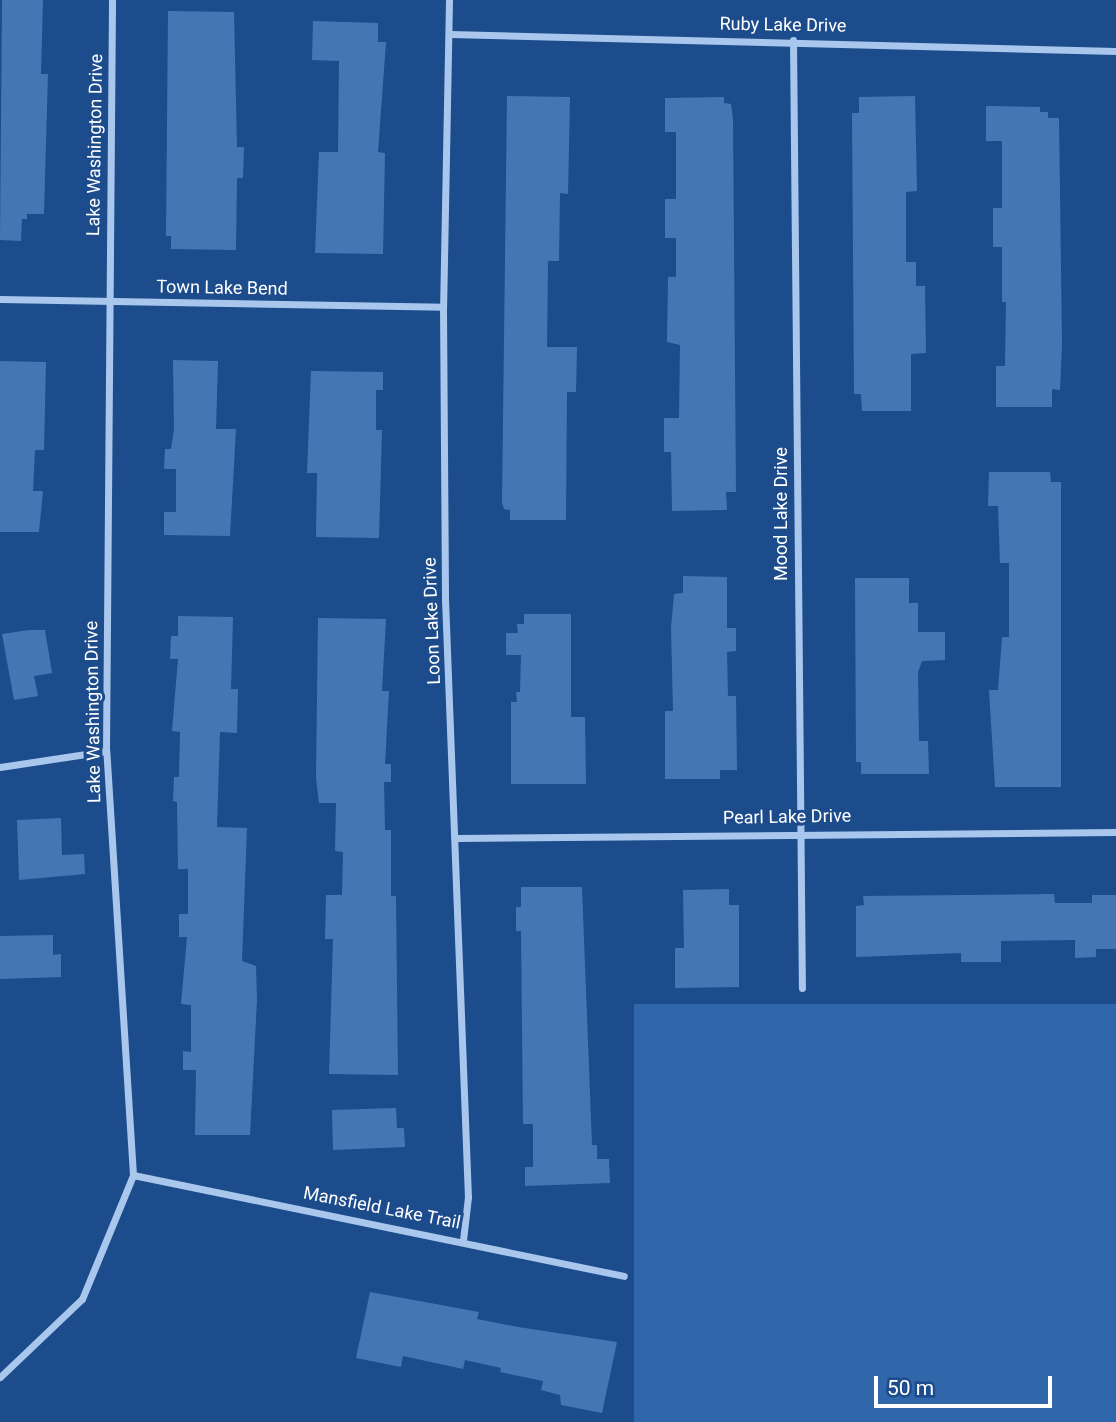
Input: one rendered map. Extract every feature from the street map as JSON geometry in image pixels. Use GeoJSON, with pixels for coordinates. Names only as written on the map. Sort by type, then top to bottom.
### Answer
{"type":"FeatureCollection","features":[{"type":"Feature","properties":{"kind":"street","name":"Lake Washington Drive"},"geometry":{"type":"LineString","coordinates":[[0,1377],[82,1299],[133,1175],[106,751],[112,0]]}},
{"type":"Feature","properties":{"kind":"street","name":"Loon Lake Drive"},"geometry":{"type":"LineString","coordinates":[[449,0],[443,307],[445,599],[457,838],[468,1197],[463,1240]]}},
{"type":"Feature","properties":{"kind":"street","name":"Ruby Lake Drive"},"geometry":{"type":"LineString","coordinates":[[450,34],[793,40],[1116,51]]}},
{"type":"Feature","properties":{"kind":"street","name":"Mood Lake Drive"},"geometry":{"type":"LineString","coordinates":[[793,40],[802,988]]}},
{"type":"Feature","properties":{"kind":"street","name":"Town Lake Bend"},"geometry":{"type":"LineString","coordinates":[[0,299],[443,307]]}},
{"type":"Feature","properties":{"kind":"street"},"geometry":{"type":"LineString","coordinates":[[0,767],[106,751]]}},
{"type":"Feature","properties":{"kind":"street","name":"Pearl Lake Drive"},"geometry":{"type":"LineString","coordinates":[[457,838],[799,832],[1116,832]]}},
{"type":"Feature","properties":{"kind":"street","name":"Mansfield Lake Trail"},"geometry":{"type":"LineString","coordinates":[[133,1175],[463,1240],[624,1276]]}},
{"type":"Feature","properties":{"kind":"shaded area"},"geometry":{"type":"Polygon","coordinates":[[[634,1004],[1116,1004],[1116,1422],[634,1422],[634,1004]]]}},
{"type":"Feature","properties":{"kind":"building"},"geometry":{"type":"Polygon","coordinates":[[[2,0],[43,0],[41,74],[48,74],[44,214],[27,214],[27,219],[22,219],[21,241],[0,240],[2,0]]]}},
{"type":"Feature","properties":{"kind":"building"},"geometry":{"type":"Polygon","coordinates":[[[168,11],[234,12],[237,147],[244,147],[243,178],[237,178],[236,250],[171,249],[171,236],[166,236],[168,11]]]}},
{"type":"Feature","properties":{"kind":"building"},"geometry":{"type":"Polygon","coordinates":[[[313,21],[378,23],[378,42],[386,42],[378,152],[385,153],[383,254],[315,253],[319,152],[338,152],[339,61],[312,60],[313,21]]]}},
{"type":"Feature","properties":{"kind":"building"},"geometry":{"type":"Polygon","coordinates":[[[507,96],[570,97],[568,194],[560,193],[559,261],[548,261],[547,347],[577,347],[576,392],[567,392],[566,520],[510,520],[510,510],[504,509],[502,502],[507,96]]]}},
{"type":"Feature","properties":{"kind":"building"},"geometry":{"type":"Polygon","coordinates":[[[915,96],[917,191],[906,192],[906,262],[916,262],[916,286],[925,286],[926,353],[911,354],[911,411],[862,411],[861,394],[854,394],[852,113],[859,113],[859,97],[915,96]]]}},
{"type":"Feature","properties":{"kind":"building"},"geometry":{"type":"Polygon","coordinates":[[[724,97],[724,103],[731,104],[733,119],[736,492],[726,492],[727,510],[672,511],[671,452],[664,452],[664,418],[679,418],[680,345],[667,342],[668,277],[676,277],[676,238],[665,238],[665,199],[676,199],[676,132],[665,132],[665,98],[724,97]]]}},
{"type":"Feature","properties":{"kind":"building"},"geometry":{"type":"Polygon","coordinates":[[[986,106],[1040,107],[1040,112],[1048,112],[1048,118],[1059,118],[1062,344],[1060,390],[1052,389],[1052,407],[996,407],[996,366],[1005,366],[1006,302],[1002,302],[1002,247],[993,247],[993,208],[1002,208],[1002,141],[986,141],[986,106]]]}},
{"type":"Feature","properties":{"kind":"building"},"geometry":{"type":"Polygon","coordinates":[[[173,360],[218,361],[216,429],[236,429],[230,536],[164,535],[164,512],[176,512],[176,469],[164,469],[165,449],[171,449],[174,429],[173,360]]]}},
{"type":"Feature","properties":{"kind":"building"},"geometry":{"type":"Polygon","coordinates":[[[0,361],[46,362],[44,450],[35,450],[33,491],[43,491],[39,532],[0,532],[0,361]]]}},
{"type":"Feature","properties":{"kind":"building"},"geometry":{"type":"Polygon","coordinates":[[[311,371],[383,372],[383,390],[376,390],[376,430],[382,430],[379,538],[316,537],[317,473],[307,473],[311,371]]]}},
{"type":"Feature","properties":{"kind":"building"},"geometry":{"type":"Polygon","coordinates":[[[989,472],[1050,472],[1051,482],[1061,482],[1061,787],[995,787],[989,690],[998,690],[1002,637],[1009,637],[1009,563],[1000,563],[998,506],[988,506],[989,472]]]}},
{"type":"Feature","properties":{"kind":"building"},"geometry":{"type":"Polygon","coordinates":[[[683,576],[727,577],[727,628],[736,628],[736,651],[727,652],[728,696],[736,696],[737,770],[720,770],[720,779],[665,779],[665,711],[673,711],[671,628],[674,594],[683,593],[683,576]]]}},
{"type":"Feature","properties":{"kind":"building"},"geometry":{"type":"Polygon","coordinates":[[[855,578],[909,578],[909,603],[918,603],[918,632],[945,632],[945,660],[922,661],[918,672],[919,741],[928,741],[929,774],[861,774],[861,762],[856,762],[855,578]]]}},
{"type":"Feature","properties":{"kind":"building"},"geometry":{"type":"Polygon","coordinates":[[[524,614],[571,614],[571,717],[585,717],[586,784],[511,784],[511,702],[517,702],[516,692],[520,692],[521,655],[506,655],[506,633],[518,633],[517,624],[524,624],[524,614]]]}},
{"type":"Feature","properties":{"kind":"building"},"geometry":{"type":"Polygon","coordinates":[[[178,616],[233,617],[231,689],[238,689],[237,733],[220,732],[217,827],[247,828],[242,961],[256,966],[257,1000],[250,1135],[195,1135],[196,1070],[183,1070],[183,1051],[191,1052],[191,1005],[181,1004],[187,937],[179,937],[179,914],[188,914],[188,869],[178,869],[177,802],[173,801],[174,777],[179,777],[180,732],[172,731],[178,659],[170,659],[171,636],[178,636],[178,616]]]}},
{"type":"Feature","properties":{"kind":"building"},"geometry":{"type":"Polygon","coordinates":[[[318,618],[386,619],[382,691],[389,691],[385,764],[391,764],[391,782],[384,782],[385,830],[391,830],[391,896],[396,896],[398,1075],[329,1074],[333,939],[325,939],[326,895],[342,895],[343,852],[335,851],[336,803],[319,803],[316,778],[318,618]]]}},
{"type":"Feature","properties":{"kind":"building"},"geometry":{"type":"Polygon","coordinates":[[[45,630],[52,673],[34,676],[38,696],[14,700],[2,634],[45,630]]]}},
{"type":"Feature","properties":{"kind":"building"},"geometry":{"type":"Polygon","coordinates":[[[61,818],[62,855],[84,854],[85,874],[19,880],[17,820],[61,818]]]}},
{"type":"Feature","properties":{"kind":"building"},"geometry":{"type":"Polygon","coordinates":[[[521,887],[582,887],[592,1145],[597,1145],[597,1159],[609,1159],[610,1183],[525,1186],[525,1167],[533,1167],[533,1124],[523,1124],[521,931],[516,931],[516,907],[521,907],[521,887]]]}},
{"type":"Feature","properties":{"kind":"building"},"geometry":{"type":"Polygon","coordinates":[[[729,889],[729,905],[739,905],[739,987],[675,988],[675,948],[684,948],[683,890],[729,889]]]}},
{"type":"Feature","properties":{"kind":"building"},"geometry":{"type":"Polygon","coordinates":[[[1054,894],[1055,903],[1092,903],[1092,895],[1116,895],[1116,949],[1096,949],[1096,957],[1075,958],[1075,940],[1001,941],[1001,962],[961,962],[961,953],[856,957],[856,906],[864,905],[863,896],[1054,894]]]}},
{"type":"Feature","properties":{"kind":"building"},"geometry":{"type":"Polygon","coordinates":[[[53,935],[53,955],[61,954],[61,977],[0,979],[0,936],[53,935]]]}},
{"type":"Feature","properties":{"kind":"building"},"geometry":{"type":"Polygon","coordinates":[[[396,1108],[397,1128],[404,1128],[405,1147],[333,1150],[332,1110],[396,1108]]]}},
{"type":"Feature","properties":{"kind":"building"},"geometry":{"type":"Polygon","coordinates":[[[370,1292],[479,1312],[477,1319],[617,1342],[602,1413],[561,1405],[560,1395],[541,1390],[543,1381],[500,1372],[501,1368],[465,1360],[463,1369],[403,1356],[401,1367],[356,1358],[370,1292]]]}}]}
